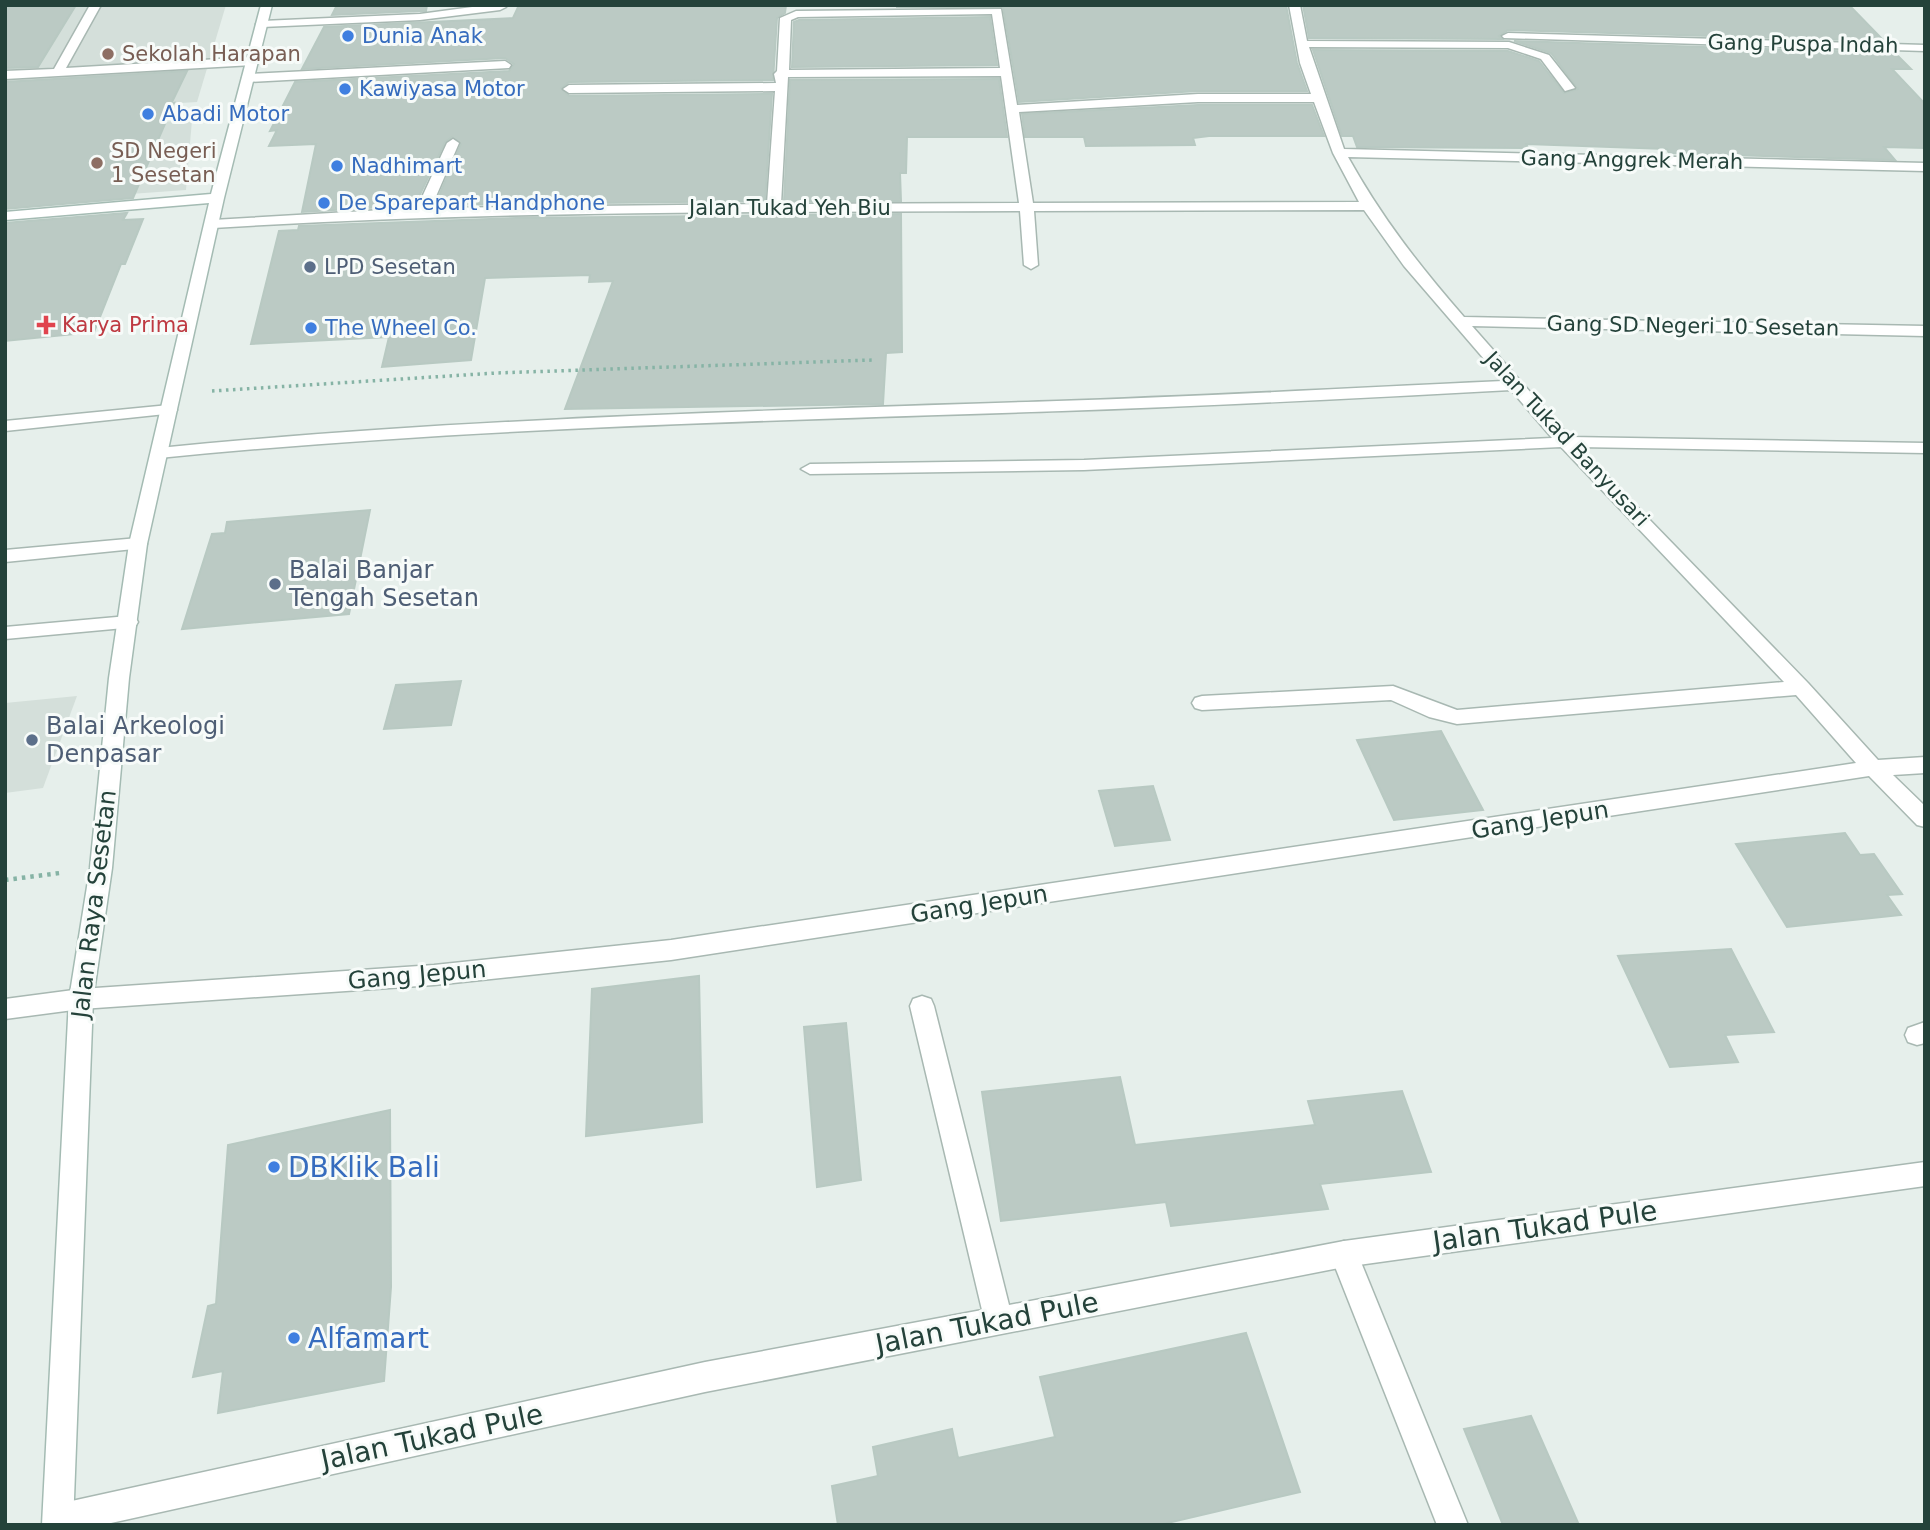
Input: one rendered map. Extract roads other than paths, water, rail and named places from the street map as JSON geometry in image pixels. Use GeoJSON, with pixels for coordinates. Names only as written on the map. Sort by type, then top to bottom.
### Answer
{"type":"FeatureCollection","features":[{"type":"Feature","properties":{"kind":"street"},"geometry":{"type":"LineString","coordinates":[[58,72],[96,5]]}},
{"type":"Feature","properties":{"kind":"street","name":"Jalan Tukad Banyusari"},"geometry":{"type":"LineString","coordinates":[[1294,5],[1306,35],[1306,63],[1339,153],[1368,206],[1409,263],[1565,442],[1801,688],[1873,768],[1925,819]]}},
{"type":"Feature","properties":{"kind":"street"},"geometry":{"type":"LineString","coordinates":[[264,15],[420,17],[500,7]]}},
{"type":"Feature","properties":{"kind":"street"},"geometry":{"type":"LineString","coordinates":[[774,207],[786,18],[796,14],[997,11],[1027,208],[1031,265]]}},
{"type":"Feature","properties":{"kind":"street","name":"Jalan Raya Sesetan"},"geometry":{"type":"LineString","coordinates":[[57,1522],[81,999],[101,868],[119,678],[138,544],[217,198],[264,15]]}},
{"type":"Feature","properties":{"kind":"street"},"geometry":{"type":"LineString","coordinates":[[1327,31],[1439,34]]}},
{"type":"Feature","properties":{"kind":"street"},"geometry":{"type":"LineString","coordinates":[[1306,35],[1509,45],[1545,57],[1569,88]]}},
{"type":"Feature","properties":{"kind":"street","name":"Gang Puspa Indah"},"geometry":{"type":"LineString","coordinates":[[1508,36],[1925,48]]}},
{"type":"Feature","properties":{"kind":"street"},"geometry":{"type":"LineString","coordinates":[[5,75],[505,65]]}},
{"type":"Feature","properties":{"kind":"street"},"geometry":{"type":"LineString","coordinates":[[569,89],[1006,72]]}},
{"type":"Feature","properties":{"kind":"street"},"geometry":{"type":"LineString","coordinates":[[1012,108],[1198,98],[1319,98]]}},
{"type":"Feature","properties":{"kind":"street"},"geometry":{"type":"LineString","coordinates":[[422,212],[453,143]]}},
{"type":"Feature","properties":{"kind":"street","name":"Gang Anggrek Merah"},"geometry":{"type":"LineString","coordinates":[[1339,153],[1925,167]]}},
{"type":"Feature","properties":{"kind":"street"},"geometry":{"type":"LineString","coordinates":[[5,216],[217,198]]}},
{"type":"Feature","properties":{"kind":"street","name":"Jalan Tukad Yeh Biu"},"geometry":{"type":"LineString","coordinates":[[213,224],[422,212],[774,207],[1368,206]]}},
{"type":"Feature","properties":{"kind":"street","name":"Gang SD Negeri 10 Sesetan"},"geometry":{"type":"LineString","coordinates":[[1461,321],[1925,331]]}},
{"type":"Feature","properties":{"kind":"street"},"geometry":{"type":"LineString","coordinates":[[159,453],[304,438],[696,416],[1028,407],[1514,385]]}},
{"type":"Feature","properties":{"kind":"street"},"geometry":{"type":"LineString","coordinates":[[5,426],[171,402]]}},
{"type":"Feature","properties":{"kind":"street"},"geometry":{"type":"LineString","coordinates":[[810,469],[1084,465],[1565,442],[1925,448]]}},
{"type":"Feature","properties":{"kind":"street"},"geometry":{"type":"LineString","coordinates":[[5,556],[138,544]]}},
{"type":"Feature","properties":{"kind":"street"},"geometry":{"type":"LineString","coordinates":[[5,633],[128,622]]}},
{"type":"Feature","properties":{"kind":"street"},"geometry":{"type":"LineString","coordinates":[[1202,702],[1393,693],[1436,712],[1457,717],[1801,688]]}},
{"type":"Feature","properties":{"kind":"street","name":"Gang Jepun"},"geometry":{"type":"LineString","coordinates":[[5,1009],[81,999],[435,975],[671,950],[1873,768],[1925,765]]}},
{"type":"Feature","properties":{"kind":"street"},"geometry":{"type":"LineString","coordinates":[[922,1006],[999,1321]]}},
{"type":"Feature","properties":{"kind":"street","name":"Jalan Tukad Pule"},"geometry":{"type":"LineString","coordinates":[[57,1522],[705,1377],[1343,1254],[1925,1174]]}},
{"type":"Feature","properties":{"kind":"street"},"geometry":{"type":"LineString","coordinates":[[1343,1254],[1453,1525]]}},
{"type":"Feature","properties":{"kind":"place","name":"Dunia Anak"},"geometry":{"type":"Point","coordinates":[348,36]}},
{"type":"Feature","properties":{"kind":"place","name":"Sekolah Harapan"},"geometry":{"type":"Point","coordinates":[108,54]}},
{"type":"Feature","properties":{"kind":"place","name":"Kawiyasa Motor"},"geometry":{"type":"Point","coordinates":[345,89]}},
{"type":"Feature","properties":{"kind":"place","name":"Abadi Motor"},"geometry":{"type":"Point","coordinates":[148,114]}},
{"type":"Feature","properties":{"kind":"place","name":"SD Negeri 1 Sesetan"},"geometry":{"type":"Point","coordinates":[97,163]}},
{"type":"Feature","properties":{"kind":"place","name":"Nadhimart"},"geometry":{"type":"Point","coordinates":[337,166]}},
{"type":"Feature","properties":{"kind":"place","name":"De Sparepart Handphone"},"geometry":{"type":"Point","coordinates":[324,203]}},
{"type":"Feature","properties":{"kind":"place","name":"LPD Sesetan"},"geometry":{"type":"Point","coordinates":[310,267]}},
{"type":"Feature","properties":{"kind":"place","name":"Karya Prima"},"geometry":{"type":"Point","coordinates":[46,325]}},
{"type":"Feature","properties":{"kind":"place","name":"The Wheel Co."},"geometry":{"type":"Point","coordinates":[311,328]}},
{"type":"Feature","properties":{"kind":"place","name":"Balai Banjar Tengah Sesetan"},"geometry":{"type":"Point","coordinates":[275,584]}},
{"type":"Feature","properties":{"kind":"place","name":"Balai Arkeologi Denpasar"},"geometry":{"type":"Point","coordinates":[32,740]}},
{"type":"Feature","properties":{"kind":"place","name":"DBKlik Bali"},"geometry":{"type":"Point","coordinates":[274,1167]}},
{"type":"Feature","properties":{"kind":"place","name":"Alfamart"},"geometry":{"type":"Point","coordinates":[294,1338]}}]}
